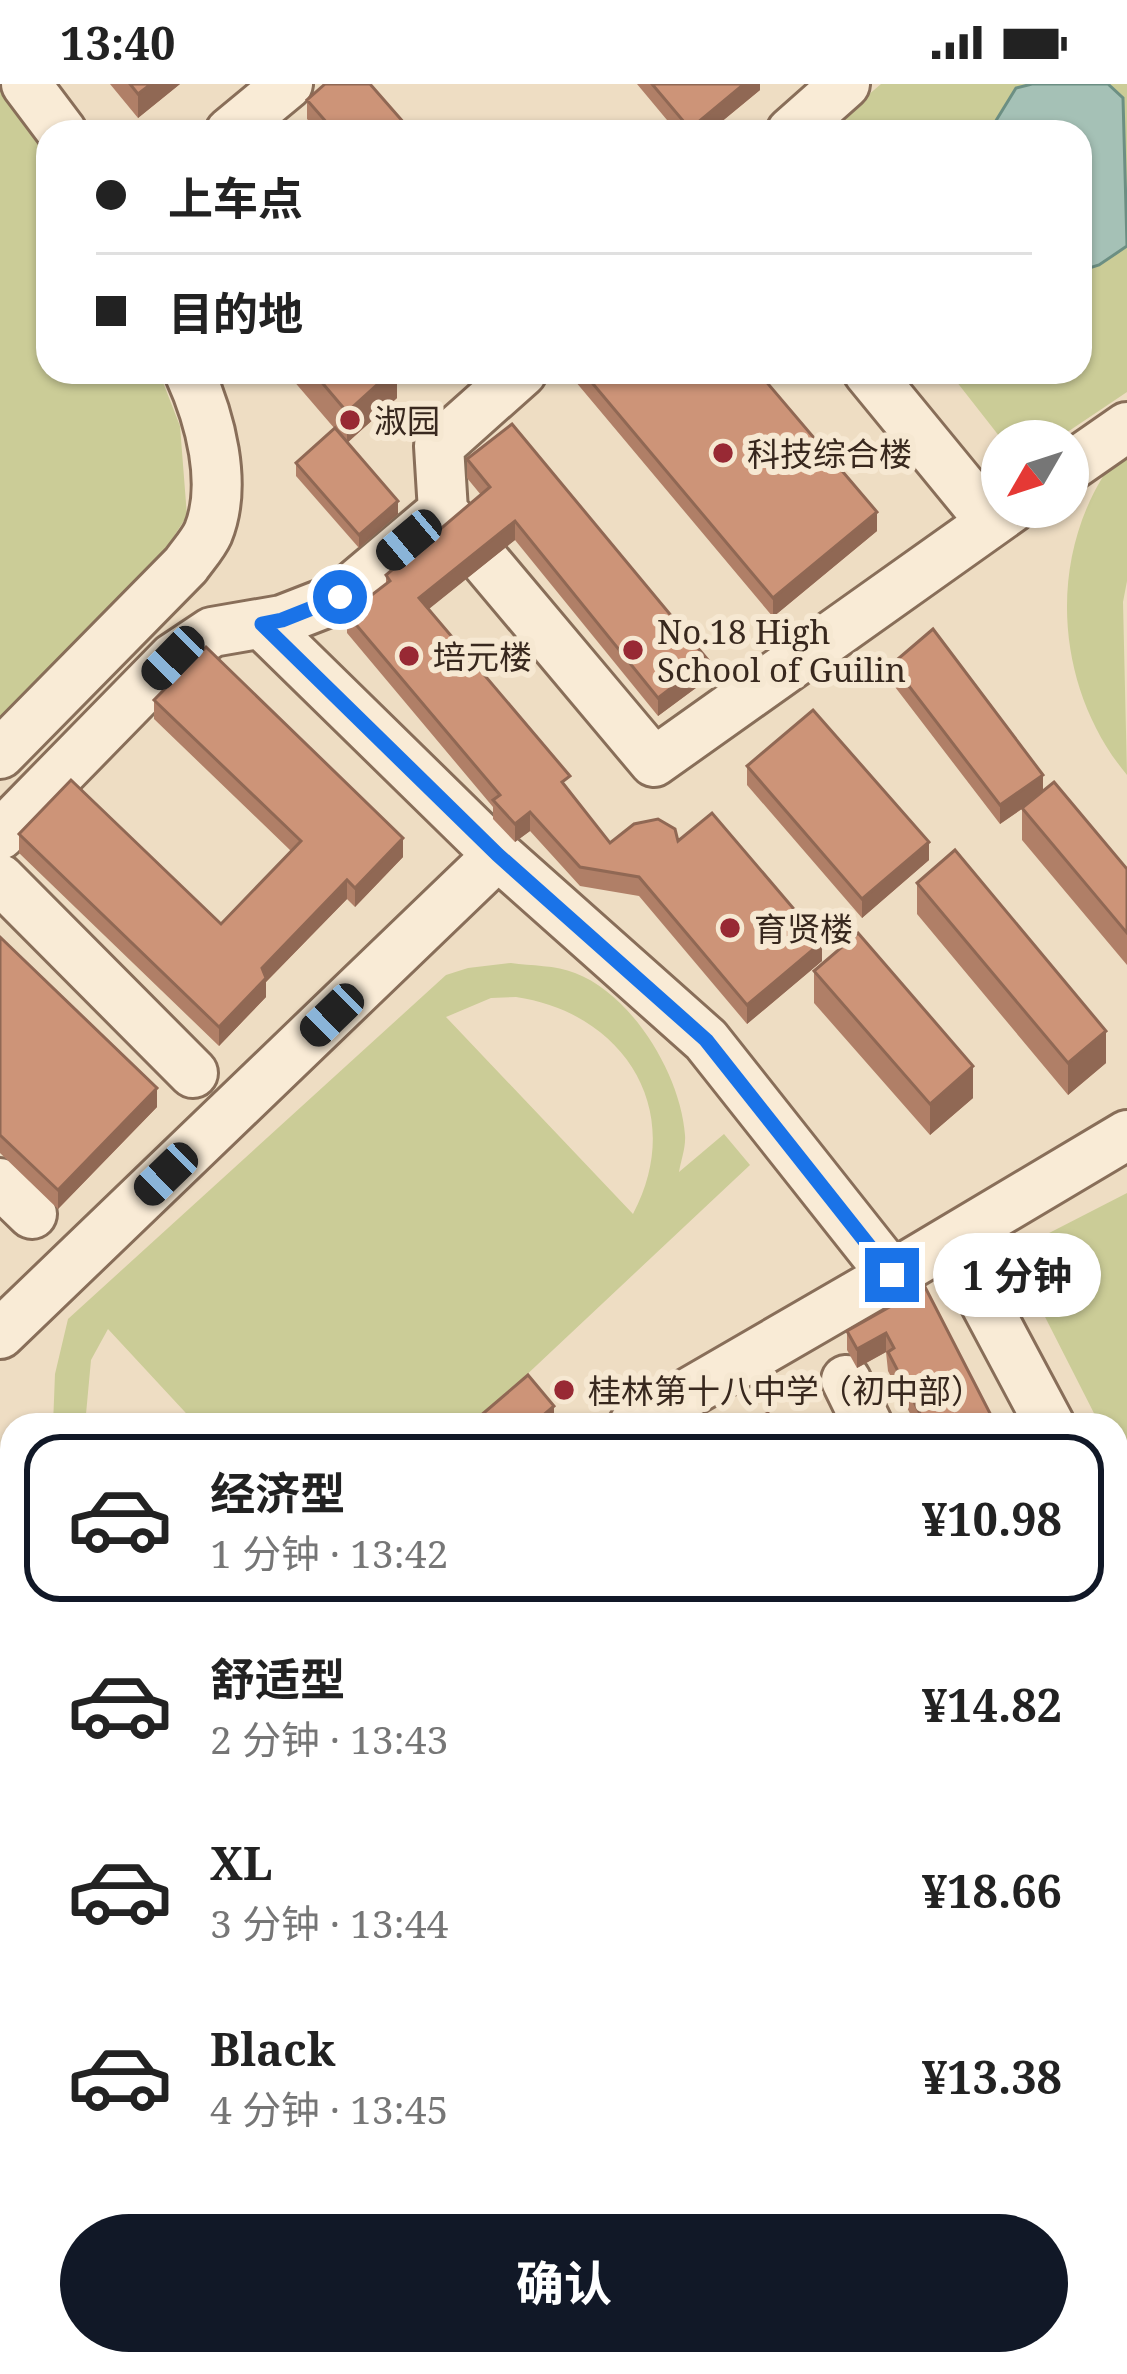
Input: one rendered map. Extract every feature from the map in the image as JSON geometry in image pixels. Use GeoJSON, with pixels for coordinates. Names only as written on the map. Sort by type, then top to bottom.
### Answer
{"type":"FeatureCollection","features":[{"type":"Feature","properties":{"kind":"street"},"geometry":{"type":"LineString","coordinates":[[26,84],[53,120]]}},
{"type":"Feature","properties":{"kind":"street"},"geometry":{"type":"LineString","coordinates":[[255,120],[288,84]]}},
{"type":"Feature","properties":{"kind":"street"},"geometry":{"type":"LineString","coordinates":[[804,120],[845,84]]}},
{"type":"Feature","properties":{"kind":"street"},"geometry":{"type":"LineString","coordinates":[[0,754],[186,565],[208,532],[217,473],[195,384]]}},
{"type":"Feature","properties":{"kind":"street"},"geometry":{"type":"LineString","coordinates":[[496,384],[440,446],[443,511],[654,762],[984,528]]}},
{"type":"Feature","properties":{"kind":"street"},"geometry":{"type":"LineString","coordinates":[[879,384],[981,493]]}},
{"type":"Feature","properties":{"kind":"street"},"geometry":{"type":"LineString","coordinates":[[1089,453],[1127,427]]}},
{"type":"Feature","properties":{"kind":"street"},"geometry":{"type":"LineString","coordinates":[[0,835],[173,658],[212,632],[282,620],[340,597],[443,511]]}},
{"type":"Feature","properties":{"kind":"street"},"geometry":{"type":"LineString","coordinates":[[262,624],[498,855],[706,1040],[892,1275]]}},
{"type":"Feature","properties":{"kind":"street"},"geometry":{"type":"LineString","coordinates":[[0,1334],[498,855]]}},
{"type":"Feature","properties":{"kind":"street"},"geometry":{"type":"LineString","coordinates":[[0,879],[193,1073]]}},
{"type":"Feature","properties":{"kind":"street"},"geometry":{"type":"LineString","coordinates":[[654,1413],[1127,1135]]}},
{"type":"Feature","properties":{"kind":"street"},"geometry":{"type":"LineString","coordinates":[[977,1288],[1043,1413]]}},
{"type":"Feature","properties":{"kind":"street"},"geometry":{"type":"LineString","coordinates":[[846,1381],[862,1413]]}},
{"type":"Feature","properties":{"kind":"green space"},"geometry":{"type":"Polygon","coordinates":[[[881,84],[1127,84],[1127,392],[1085,420],[987,420],[958,384],[1092,384],[1092,120],[839,120],[881,84]]]}},
{"type":"Feature","properties":{"kind":"green space"},"geometry":{"type":"Polygon","coordinates":[[[0,88],[36,134],[36,384],[164,384],[180,426],[187,516],[156,564],[0,724],[0,88]]]}},
{"type":"Feature","properties":{"kind":"green space"},"geometry":{"type":"Polygon","coordinates":[[[1127,444],[1123,602],[1127,775],[1101,738],[1071,653],[1070,565],[1079,528],[1089,528],[1089,505],[1127,444]]]}},
{"type":"Feature","properties":{"kind":"green space"},"geometry":{"type":"Polygon","coordinates":[[[511,963],[552,967],[596,984],[634,1018],[664,1064],[682,1112],[685,1135],[679,1172],[724,1134],[750,1165],[486,1413],[186,1413],[108,1329],[91,1360],[86,1413],[53,1413],[55,1374],[68,1319],[446,975],[511,963]],[[516,997],[491,998],[446,1017],[633,1214],[648,1176],[653,1139],[648,1105],[636,1073],[588,1023],[555,1007],[516,997]]]}},
{"type":"Feature","properties":{"kind":"green space"},"geometry":{"type":"Polygon","coordinates":[[[1127,1193],[1127,1413],[1094,1413],[1012,1252],[1127,1193]]]}},
{"type":"Feature","properties":{"kind":"shaded area"},"geometry":{"type":"Polygon","coordinates":[[[1108,84],[1123,98],[1127,246],[1099,265],[1092,267],[1092,120],[996,120],[1016,88],[1108,84]]]}},
{"type":"Feature","properties":{"kind":"building"},"geometry":{"type":"Polygon","coordinates":[[[130,84],[151,84],[138,94],[130,84]]]}},
{"type":"Feature","properties":{"kind":"building"},"geometry":{"type":"Polygon","coordinates":[[[325,84],[370,84],[402,120],[324,120],[307,100],[325,84]]]}},
{"type":"Feature","properties":{"kind":"building"},"geometry":{"type":"Polygon","coordinates":[[[652,84],[744,84],[701,120],[682,120],[652,84]]]}},
{"type":"Feature","properties":{"kind":"building"},"geometry":{"type":"Polygon","coordinates":[[[323,384],[378,384],[347,412],[323,384]]]}},
{"type":"Feature","properties":{"kind":"building","name":"科技综合楼"},"geometry":{"type":"Polygon","coordinates":[[[593,384],[768,384],[877,512],[773,598],[593,384]]]}},
{"type":"Feature","properties":{"kind":"building"},"geometry":{"type":"Polygon","coordinates":[[[512,424],[708,660],[658,698],[515,521],[419,598],[570,776],[562,782],[610,843],[634,824],[658,819],[675,829],[678,841],[712,813],[822,942],[747,1005],[639,877],[580,867],[530,812],[515,824],[493,800],[500,795],[347,614],[390,581],[386,575],[490,487],[467,459],[512,424]]]}},
{"type":"Feature","properties":{"kind":"building"},"geometry":{"type":"Polygon","coordinates":[[[335,428],[398,501],[359,535],[296,463],[335,428]]]}},
{"type":"Feature","properties":{"kind":"building"},"geometry":{"type":"Polygon","coordinates":[[[933,629],[1043,775],[1000,805],[892,664],[933,629]]]}},
{"type":"Feature","properties":{"kind":"building"},"geometry":{"type":"Polygon","coordinates":[[[206,647],[403,838],[355,888],[347,880],[262,968],[266,978],[219,1027],[19,834],[71,780],[221,924],[301,841],[154,700],[206,647]]]}},
{"type":"Feature","properties":{"kind":"building"},"geometry":{"type":"Polygon","coordinates":[[[813,710],[929,842],[862,899],[747,766],[813,710]]]}},
{"type":"Feature","properties":{"kind":"building"},"geometry":{"type":"Polygon","coordinates":[[[1054,782],[1127,869],[1127,933],[1022,808],[1054,782]]]}},
{"type":"Feature","properties":{"kind":"building"},"geometry":{"type":"Polygon","coordinates":[[[955,850],[1106,1031],[1068,1063],[917,883],[955,850]]]}},
{"type":"Feature","properties":{"kind":"building"},"geometry":{"type":"Polygon","coordinates":[[[858,933],[973,1066],[930,1104],[814,971],[858,933]]]}},
{"type":"Feature","properties":{"kind":"building"},"geometry":{"type":"Polygon","coordinates":[[[0,937],[157,1088],[58,1190],[0,1135],[0,937]]]}},
{"type":"Feature","properties":{"kind":"building"},"geometry":{"type":"Polygon","coordinates":[[[925,1287],[990,1413],[920,1413],[888,1352],[894,1348],[886,1333],[857,1349],[847,1331],[925,1287]]]}},
{"type":"Feature","properties":{"kind":"building"},"geometry":{"type":"Polygon","coordinates":[[[528,1375],[554,1406],[546,1413],[484,1413],[528,1375]]]}},
{"type":"Feature","properties":{"kind":"place","name":"淑园"},"geometry":{"type":"Point","coordinates":[350,420]}},
{"type":"Feature","properties":{"kind":"place","name":"科技综合楼"},"geometry":{"type":"Point","coordinates":[723,453]}},
{"type":"Feature","properties":{"kind":"place","name":"No.18 High School of Guilin"},"geometry":{"type":"Point","coordinates":[633,650]}},
{"type":"Feature","properties":{"kind":"place","name":"培元楼"},"geometry":{"type":"Point","coordinates":[409,656]}},
{"type":"Feature","properties":{"kind":"place","name":"育贤楼"},"geometry":{"type":"Point","coordinates":[730,928]}},
{"type":"Feature","properties":{"kind":"place","name":"桂林第十八中学（初中部）"},"geometry":{"type":"Point","coordinates":[564,1390]}},
{"type":"Feature","properties":{"kind":"route"},"geometry":{"type":"LineString","coordinates":[[340,597],[262,624],[498,855],[706,1040],[892,1275]]}}]}
